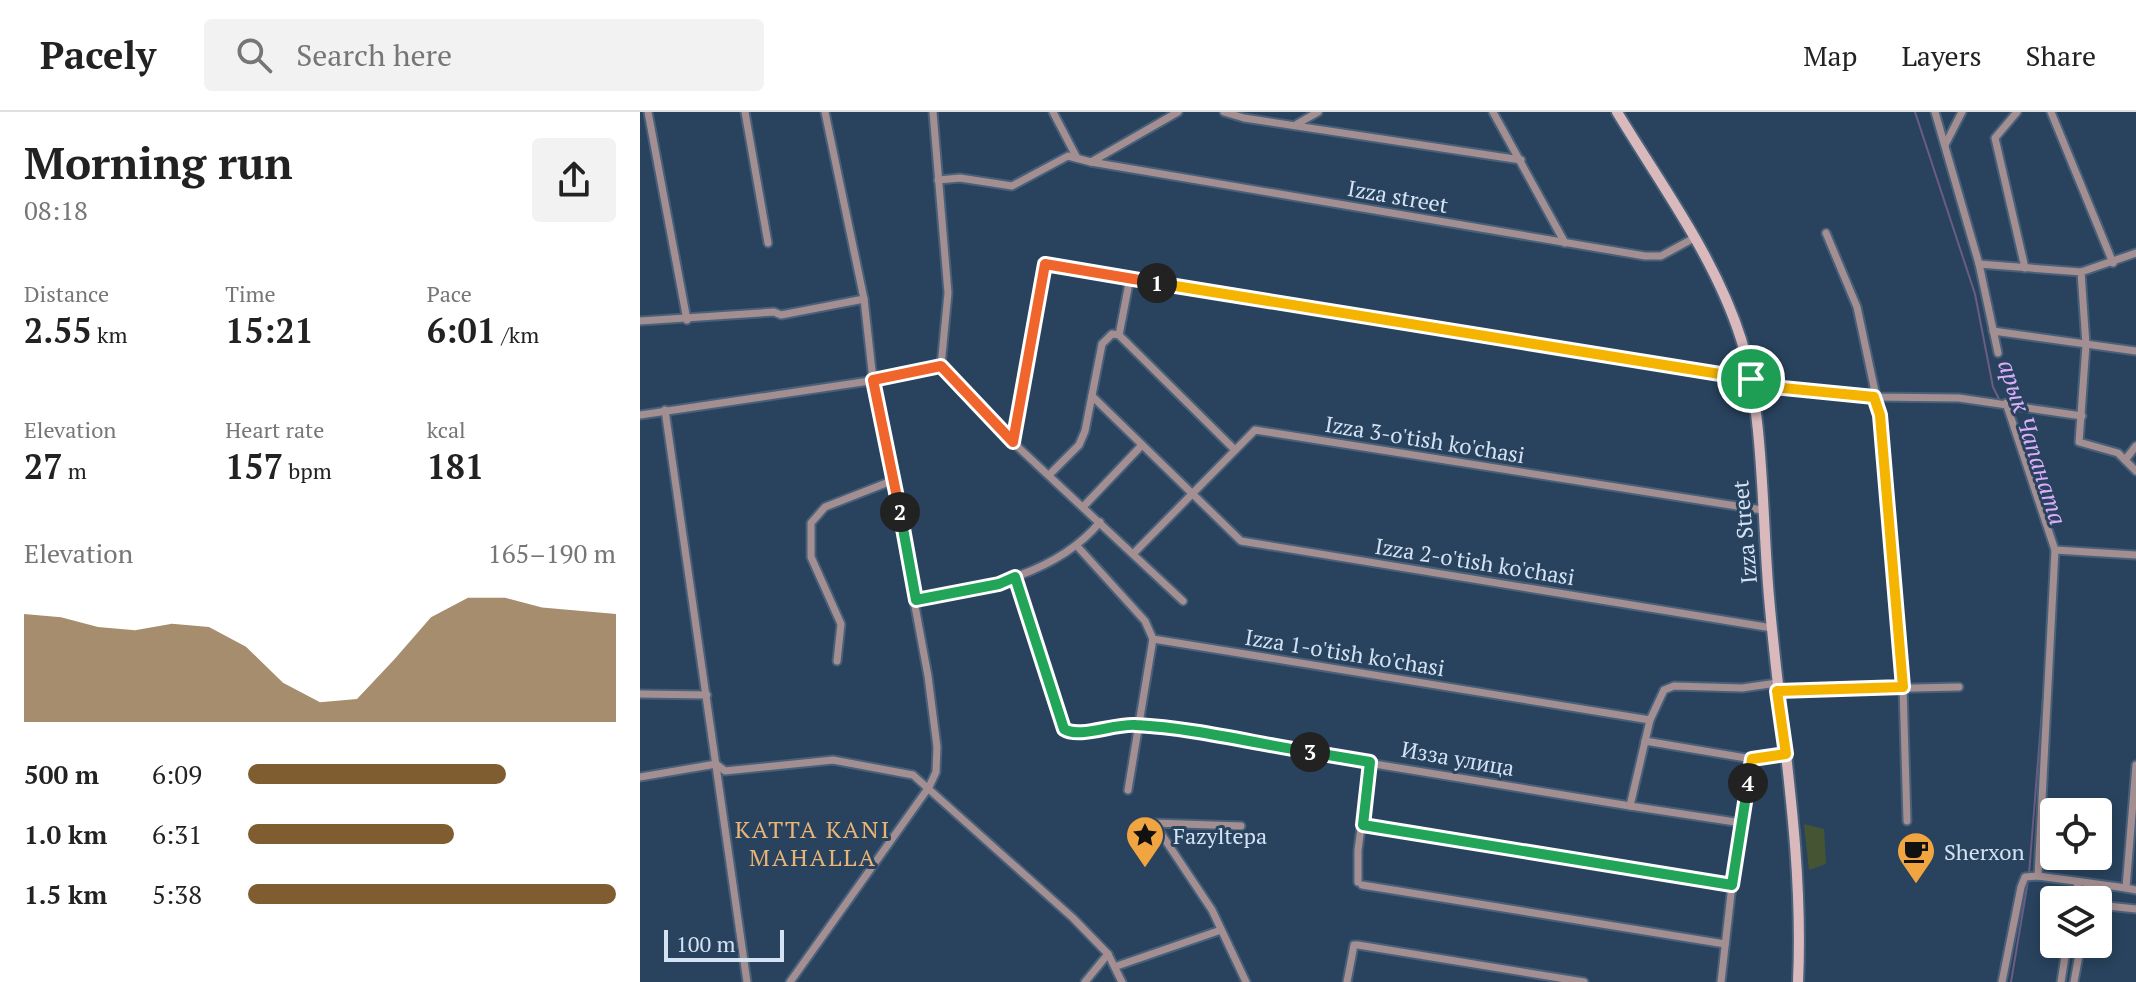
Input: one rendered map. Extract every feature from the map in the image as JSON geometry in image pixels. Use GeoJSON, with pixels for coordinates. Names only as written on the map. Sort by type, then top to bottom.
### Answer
{"type":"FeatureCollection","features":[{"type":"Feature","properties":{"kind":"main road","name":"Izza Street"},"geometry":{"type":"LineString","coordinates":[[1617,112],[1694,238],[1731,312],[1752,382],[1777,687],[1801,890],[1798,982]]}},
{"type":"Feature","properties":{"kind":"street"},"geometry":{"type":"LineString","coordinates":[[648,112],[687,320]]}},
{"type":"Feature","properties":{"kind":"street"},"geometry":{"type":"LineString","coordinates":[[745,112],[768,243]]}},
{"type":"Feature","properties":{"kind":"street"},"geometry":{"type":"LineString","coordinates":[[790,982],[929,787],[936,772],[937,747],[916,600],[873,380],[864,299],[825,112]]}},
{"type":"Feature","properties":{"kind":"street"},"geometry":{"type":"LineString","coordinates":[[933,112],[948,293],[941,366],[1013,442],[1183,601]]}},
{"type":"Feature","properties":{"kind":"street"},"geometry":{"type":"LineString","coordinates":[[1053,112],[1077,158]]}},
{"type":"Feature","properties":{"kind":"street"},"geometry":{"type":"LineString","coordinates":[[1091,162],[1178,112]]}},
{"type":"Feature","properties":{"kind":"street"},"geometry":{"type":"LineString","coordinates":[[1297,124],[1318,112]]}},
{"type":"Feature","properties":{"kind":"street"},"geometry":{"type":"LineString","coordinates":[[1493,112],[1565,243]]}},
{"type":"Feature","properties":{"kind":"street"},"geometry":{"type":"LineString","coordinates":[[1935,112],[1979,264],[1998,353]]}},
{"type":"Feature","properties":{"kind":"street"},"geometry":{"type":"LineString","coordinates":[[1945,145],[1962,112]]}},
{"type":"Feature","properties":{"kind":"street"},"geometry":{"type":"LineString","coordinates":[[2017,112],[1995,138],[2025,268]]}},
{"type":"Feature","properties":{"kind":"street"},"geometry":{"type":"LineString","coordinates":[[2051,112],[2113,263]]}},
{"type":"Feature","properties":{"kind":"street"},"geometry":{"type":"LineString","coordinates":[[1227,113],[1521,160]]}},
{"type":"Feature","properties":{"kind":"street"},"geometry":{"type":"LineString","coordinates":[[938,180],[960,178],[1012,186],[1068,156],[1077,158]]}},
{"type":"Feature","properties":{"kind":"street","name":"Izza street"},"geometry":{"type":"LineString","coordinates":[[1077,158],[1565,243],[1661,256],[1694,238]]}},
{"type":"Feature","properties":{"kind":"street"},"geometry":{"type":"LineString","coordinates":[[1826,233],[1857,307],[1871,359],[1874,397],[1880,415],[1903,687],[1907,821]]}},
{"type":"Feature","properties":{"kind":"street"},"geometry":{"type":"LineString","coordinates":[[1979,264],[2081,272],[2136,253]]}},
{"type":"Feature","properties":{"kind":"street"},"geometry":{"type":"LineString","coordinates":[[1013,442],[1045,264],[1752,382],[1874,397],[1991,401],[2082,416]]}},
{"type":"Feature","properties":{"kind":"street"},"geometry":{"type":"LineString","coordinates":[[2081,272],[2086,345],[2079,442],[2118,453],[2136,471]]}},
{"type":"Feature","properties":{"kind":"street"},"geometry":{"type":"LineString","coordinates":[[1119,335],[1130,278]]}},
{"type":"Feature","properties":{"kind":"street"},"geometry":{"type":"LineString","coordinates":[[640,321],[774,312],[781,315],[864,299]]}},
{"type":"Feature","properties":{"kind":"street"},"geometry":{"type":"LineString","coordinates":[[1993,331],[2136,351]]}},
{"type":"Feature","properties":{"kind":"street"},"geometry":{"type":"LineString","coordinates":[[1049,475],[1079,445],[1102,344],[1112,334],[1119,335],[1235,450]]}},
{"type":"Feature","properties":{"kind":"street"},"geometry":{"type":"LineString","coordinates":[[640,415],[873,380],[941,366]]}},
{"type":"Feature","properties":{"kind":"street","name":"Izza 2-o'tish ko'chasi"},"geometry":{"type":"LineString","coordinates":[[1092,396],[1190,495],[1241,541],[1772,628]]}},
{"type":"Feature","properties":{"kind":"street"},"geometry":{"type":"LineString","coordinates":[[2004,403],[2055,550],[2037,876]]}},
{"type":"Feature","properties":{"kind":"street"},"geometry":{"type":"LineString","coordinates":[[665,410],[747,982]]}},
{"type":"Feature","properties":{"kind":"street","name":"Izza 3-o'tish ko'chasi"},"geometry":{"type":"LineString","coordinates":[[1133,554],[1255,430],[1762,510]]}},
{"type":"Feature","properties":{"kind":"street"},"geometry":{"type":"LineString","coordinates":[[1083,507],[1142,445]]}},
{"type":"Feature","properties":{"kind":"street"},"geometry":{"type":"LineString","coordinates":[[2125,460],[2136,446]]}},
{"type":"Feature","properties":{"kind":"street"},"geometry":{"type":"LineString","coordinates":[[837,661],[841,624],[811,557],[811,523],[825,507],[894,480]]}},
{"type":"Feature","properties":{"kind":"street"},"geometry":{"type":"LineString","coordinates":[[916,600],[999,584],[1077,546],[1100,522]]}},
{"type":"Feature","properties":{"kind":"street"},"geometry":{"type":"LineString","coordinates":[[1077,546],[1145,621],[1153,639],[1128,790]]}},
{"type":"Feature","properties":{"kind":"street"},"geometry":{"type":"LineString","coordinates":[[2055,550],[2136,555]]}},
{"type":"Feature","properties":{"kind":"street","name":"Изза улица"},"geometry":{"type":"LineString","coordinates":[[1015,577],[1064,729],[1077,734],[1103,726],[1137,725],[1742,823]]}},
{"type":"Feature","properties":{"kind":"street","name":"Izza 1-o'tish ko'chasi"},"geometry":{"type":"LineString","coordinates":[[1153,639],[1650,720]]}},
{"type":"Feature","properties":{"kind":"street"},"geometry":{"type":"LineString","coordinates":[[1630,806],[1650,720],[1660,694],[1668,687],[1959,687]]}},
{"type":"Feature","properties":{"kind":"street"},"geometry":{"type":"LineString","coordinates":[[640,694],[707,695]]}},
{"type":"Feature","properties":{"kind":"street"},"geometry":{"type":"LineString","coordinates":[[1645,741],[1752,759],[1786,754]]}},
{"type":"Feature","properties":{"kind":"street"},"geometry":{"type":"LineString","coordinates":[[1721,982],[1732,885],[1752,759]]}},
{"type":"Feature","properties":{"kind":"street"},"geometry":{"type":"LineString","coordinates":[[640,777],[716,764],[725,771],[833,760],[901,771],[929,787],[1052,897],[1108,954],[1117,966],[1122,982]]}},
{"type":"Feature","properties":{"kind":"street"},"geometry":{"type":"LineString","coordinates":[[1370,762],[1360,884],[1725,944]]}},
{"type":"Feature","properties":{"kind":"street"},"geometry":{"type":"LineString","coordinates":[[2126,888],[2136,765]]}},
{"type":"Feature","properties":{"kind":"street"},"geometry":{"type":"LineString","coordinates":[[1241,826],[1154,823],[1196,882],[1246,982]]}},
{"type":"Feature","properties":{"kind":"street"},"geometry":{"type":"LineString","coordinates":[[1363,825],[1732,885]]}},
{"type":"Feature","properties":{"kind":"street"},"geometry":{"type":"LineString","coordinates":[[2002,982],[2025,877],[2136,890]]}},
{"type":"Feature","properties":{"kind":"street"},"geometry":{"type":"LineString","coordinates":[[2112,906],[2136,909]]}},
{"type":"Feature","properties":{"kind":"street"},"geometry":{"type":"LineString","coordinates":[[1117,966],[1221,930]]}},
{"type":"Feature","properties":{"kind":"street"},"geometry":{"type":"LineString","coordinates":[[1347,982],[1351,951],[1354,945],[1358,945],[1584,982]]}},
{"type":"Feature","properties":{"kind":"street"},"geometry":{"type":"LineString","coordinates":[[1085,982],[1108,954]]}},
{"type":"Feature","properties":{"kind":"street"},"geometry":{"type":"LineString","coordinates":[[2061,982],[2065,958]]}},
{"type":"Feature","properties":{"kind":"street"},"geometry":{"type":"LineString","coordinates":[[2074,982],[2078,958]]}},
{"type":"Feature","properties":{"kind":"green space"},"geometry":{"type":"Polygon","coordinates":[[[1804,824],[1824,829],[1826,864],[1809,870],[1804,824]]]}},
{"type":"Feature","properties":{"kind":"waterway","name":"арык Чапаната"},"geometry":{"type":"LineString","coordinates":[[1915,112],[1975,294],[1993,387],[2000,401]]}},
{"type":"Feature","properties":{"kind":"waterway","name":"арык Чапаната"},"geometry":{"type":"LineString","coordinates":[[2029,874],[2044,685]]}},
{"type":"Feature","properties":{"kind":"waterway","name":"арык Чапаната"},"geometry":{"type":"LineString","coordinates":[[2011,982],[2028,881]]}},
{"type":"Feature","properties":{"kind":"place","name":"Fazyltepa"},"geometry":{"type":"Point","coordinates":[1145,869]}},
{"type":"Feature","properties":{"kind":"place","name":"Sherxon"},"geometry":{"type":"Point","coordinates":[1916,885]}},
{"type":"Feature","properties":{"kind":"district","name":"KATTA KANI MAHALLA"},"geometry":{"type":"Point","coordinates":[813,843]}},
{"type":"Feature","properties":{"kind":"route"},"geometry":{"type":"LineString","coordinates":[[1045,264],[1559,351],[1751,379],[1752,385],[1874,397],[1880,415],[1903,687],[1777,691],[1786,754],[1752,759],[1732,885],[1363,825],[1370,762],[1137,725],[1103,726],[1077,734],[1070,733],[1064,729],[1015,577],[999,584],[916,600],[873,380],[941,366],[1013,442],[1045,264]]}}]}
